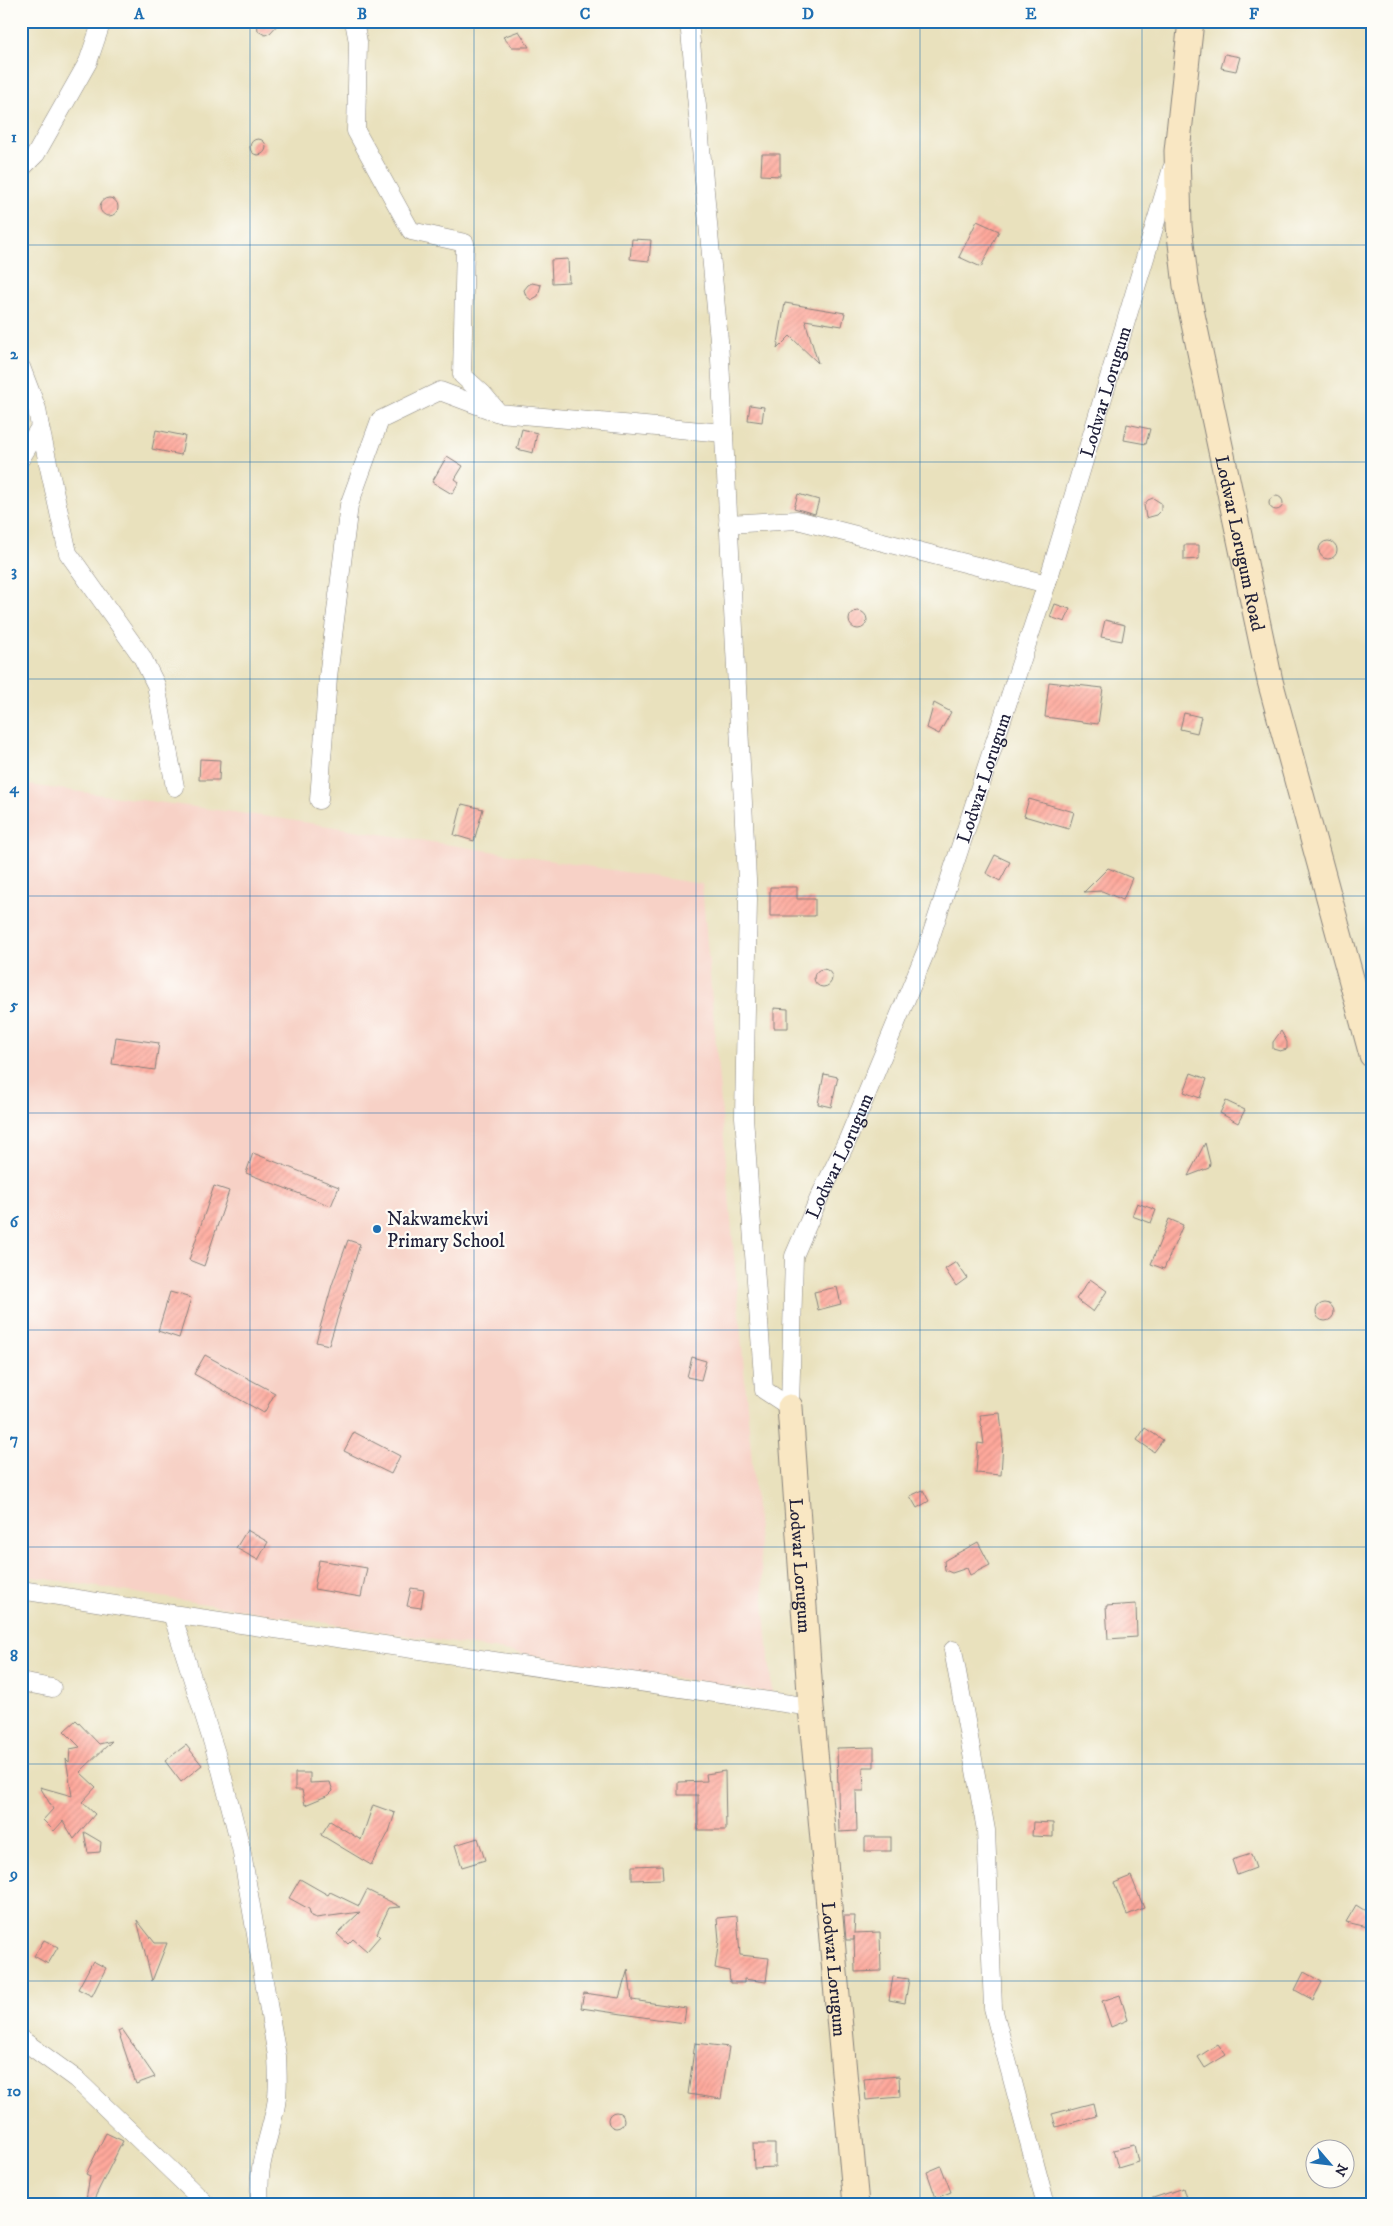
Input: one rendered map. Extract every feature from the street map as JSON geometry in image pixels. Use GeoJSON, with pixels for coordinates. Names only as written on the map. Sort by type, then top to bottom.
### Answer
{"type":"FeatureCollection","features":[{"type":"Feature","properties":{"kind":"main road","name":"Lodwar Lorugum Road"},"geometry":{"type":"LineString","coordinates":[[1191,21],[1177,151],[1180,226],[1186,286],[1222,464],[1270,681],[1366,1010],[1372,1055]]}},
{"type":"Feature","properties":{"kind":"main road","name":"Lodwar Lorugum"},"geometry":{"type":"LineString","coordinates":[[790,1407],[811,1707],[856,2205]]}},
{"type":"Feature","properties":{"kind":"street"},"geometry":{"type":"LineString","coordinates":[[21,169],[36,154],[88,62],[102,21]]}},
{"type":"Feature","properties":{"kind":"street"},"geometry":{"type":"LineString","coordinates":[[354,21],[358,42],[356,131],[411,231],[465,243],[462,375],[483,394],[499,413]]}},
{"type":"Feature","properties":{"kind":"street"},"geometry":{"type":"LineString","coordinates":[[689,21],[719,340],[748,899],[744,1117],[764,1390],[790,1407]]}},
{"type":"Feature","properties":{"kind":"street","name":"Lodwar Lorugum"},"geometry":{"type":"LineString","coordinates":[[790,1407],[794,1256],[819,1198],[848,1139],[926,951],[1047,584],[1177,151]]}},
{"type":"Feature","properties":{"kind":"street"},"geometry":{"type":"LineString","coordinates":[[21,366],[37,409],[68,554],[142,657],[156,685],[175,787]]}},
{"type":"Feature","properties":{"kind":"street"},"geometry":{"type":"LineString","coordinates":[[319,800],[328,677],[350,505],[380,420],[440,391],[499,413],[724,433]]}},
{"type":"Feature","properties":{"kind":"street"},"geometry":{"type":"LineString","coordinates":[[21,458],[40,427]]}},
{"type":"Feature","properties":{"kind":"street"},"geometry":{"type":"LineString","coordinates":[[728,524],[797,520],[1047,584]]}},
{"type":"Feature","properties":{"kind":"street"},"geometry":{"type":"LineString","coordinates":[[21,1590],[172,1614],[811,1707]]}},
{"type":"Feature","properties":{"kind":"street"},"geometry":{"type":"LineString","coordinates":[[172,1614],[220,1766],[238,1839],[278,2056],[278,2090],[274,2117],[259,2167],[260,2205]]}},
{"type":"Feature","properties":{"kind":"street"},"geometry":{"type":"LineString","coordinates":[[953,1650],[986,1830],[993,2008],[1046,2205]]}},
{"type":"Feature","properties":{"kind":"street"},"geometry":{"type":"LineString","coordinates":[[21,1682],[52,1688]]}},
{"type":"Feature","properties":{"kind":"street"},"geometry":{"type":"LineString","coordinates":[[21,2039],[76,2079],[208,2205]]}},
{"type":"Feature","properties":{"kind":"shaded area","name":"Nakwamekwi Primary School"},"geometry":{"type":"Polygon","coordinates":[[[21,784],[277,818],[702,884],[772,1693],[21,1575],[21,784]]]}},
{"type":"Feature","properties":{"kind":"building"},"geometry":{"type":"Polygon","coordinates":[[[257,21],[281,21],[270,33],[265,35],[258,31],[257,21]]]}},
{"type":"Feature","properties":{"kind":"building"},"geometry":{"type":"Polygon","coordinates":[[[519,31],[529,47],[512,47],[503,37],[519,31]]]}},
{"type":"Feature","properties":{"kind":"building"},"geometry":{"type":"Polygon","coordinates":[[[1225,54],[1240,57],[1236,71],[1221,68],[1225,54]]]}},
{"type":"Feature","properties":{"kind":"building"},"geometry":{"type":"Polygon","coordinates":[[[258,139],[266,147],[258,155],[250,147],[258,139]]]}},
{"type":"Feature","properties":{"kind":"building"},"geometry":{"type":"Polygon","coordinates":[[[762,154],[780,154],[780,176],[761,175],[762,154]]]}},
{"type":"Feature","properties":{"kind":"building"},"geometry":{"type":"Polygon","coordinates":[[[109,198],[115,201],[118,207],[115,213],[109,216],[103,213],[100,207],[103,201],[109,198]]]}},
{"type":"Feature","properties":{"kind":"building"},"geometry":{"type":"Polygon","coordinates":[[[977,221],[999,231],[981,267],[959,257],[977,221]]]}},
{"type":"Feature","properties":{"kind":"building"},"geometry":{"type":"Polygon","coordinates":[[[632,239],[651,240],[649,261],[630,259],[632,239]]]}},
{"type":"Feature","properties":{"kind":"building"},"geometry":{"type":"Polygon","coordinates":[[[568,259],[569,282],[552,283],[551,260],[568,259]]]}},
{"type":"Feature","properties":{"kind":"building"},"geometry":{"type":"Polygon","coordinates":[[[532,283],[541,285],[538,296],[531,300],[526,296],[524,290],[532,283]]]}},
{"type":"Feature","properties":{"kind":"building"},"geometry":{"type":"Polygon","coordinates":[[[785,303],[845,313],[842,326],[805,320],[818,363],[790,336],[777,349],[785,303]]]}},
{"type":"Feature","properties":{"kind":"building"},"geometry":{"type":"Polygon","coordinates":[[[750,405],[764,407],[762,422],[748,420],[750,405]]]}},
{"type":"Feature","properties":{"kind":"building"},"geometry":{"type":"Polygon","coordinates":[[[1127,424],[1150,429],[1146,444],[1124,440],[1127,424]]]}},
{"type":"Feature","properties":{"kind":"building"},"geometry":{"type":"Polygon","coordinates":[[[522,429],[537,433],[533,453],[517,449],[522,429]]]}},
{"type":"Feature","properties":{"kind":"building"},"geometry":{"type":"Polygon","coordinates":[[[156,430],[185,436],[181,455],[152,449],[156,430]]]}},
{"type":"Feature","properties":{"kind":"building"},"geometry":{"type":"Polygon","coordinates":[[[447,456],[463,466],[455,479],[459,482],[452,494],[432,482],[447,456]]]}},
{"type":"Feature","properties":{"kind":"building"},"geometry":{"type":"Polygon","coordinates":[[[798,494],[819,500],[815,514],[794,508],[798,494]]]}},
{"type":"Feature","properties":{"kind":"building"},"geometry":{"type":"Polygon","coordinates":[[[1273,496],[1279,496],[1283,503],[1279,510],[1273,510],[1269,506],[1269,500],[1273,496]]]}},
{"type":"Feature","properties":{"kind":"building"},"geometry":{"type":"Polygon","coordinates":[[[1153,498],[1161,503],[1161,511],[1157,515],[1146,518],[1144,505],[1153,498]]]}},
{"type":"Feature","properties":{"kind":"building"},"geometry":{"type":"Polygon","coordinates":[[[1324,541],[1332,541],[1337,546],[1335,557],[1324,559],[1319,554],[1319,546],[1324,541]]]}},
{"type":"Feature","properties":{"kind":"building"},"geometry":{"type":"Polygon","coordinates":[[[1184,545],[1199,545],[1199,559],[1184,560],[1184,545]]]}},
{"type":"Feature","properties":{"kind":"building"},"geometry":{"type":"Polygon","coordinates":[[[1055,604],[1070,609],[1065,622],[1050,617],[1055,604]]]}},
{"type":"Feature","properties":{"kind":"building"},"geometry":{"type":"Polygon","coordinates":[[[858,611],[864,614],[867,620],[864,626],[858,629],[852,626],[849,620],[852,614],[858,611]]]}},
{"type":"Feature","properties":{"kind":"building"},"geometry":{"type":"Polygon","coordinates":[[[1105,620],[1125,625],[1122,641],[1101,637],[1105,620]]]}},
{"type":"Feature","properties":{"kind":"building"},"geometry":{"type":"Polygon","coordinates":[[[1049,682],[1103,688],[1098,724],[1045,717],[1049,682]]]}},
{"type":"Feature","properties":{"kind":"building"},"geometry":{"type":"Polygon","coordinates":[[[934,703],[951,712],[939,734],[927,728],[934,703]]]}},
{"type":"Feature","properties":{"kind":"building"},"geometry":{"type":"Polygon","coordinates":[[[1184,713],[1201,717],[1197,733],[1180,729],[1184,713]]]}},
{"type":"Feature","properties":{"kind":"building"},"geometry":{"type":"Polygon","coordinates":[[[200,759],[220,760],[219,780],[199,780],[200,759]]]}},
{"type":"Feature","properties":{"kind":"building"},"geometry":{"type":"Polygon","coordinates":[[[1029,799],[1074,812],[1069,829],[1024,816],[1029,799]]]}},
{"type":"Feature","properties":{"kind":"building"},"geometry":{"type":"Polygon","coordinates":[[[462,804],[483,809],[474,841],[454,835],[462,804]]]}},
{"type":"Feature","properties":{"kind":"building"},"geometry":{"type":"Polygon","coordinates":[[[995,855],[1010,862],[1000,881],[986,873],[995,855]]]}},
{"type":"Feature","properties":{"kind":"building"},"geometry":{"type":"Polygon","coordinates":[[[1108,868],[1132,878],[1123,900],[1102,891],[1084,892],[1108,868]]]}},
{"type":"Feature","properties":{"kind":"building"},"geometry":{"type":"Polygon","coordinates":[[[770,887],[797,887],[797,899],[815,899],[815,916],[770,916],[770,887]]]}},
{"type":"Feature","properties":{"kind":"building"},"geometry":{"type":"Polygon","coordinates":[[[823,969],[829,972],[832,978],[829,984],[823,987],[817,984],[814,978],[817,972],[823,969]]]}},
{"type":"Feature","properties":{"kind":"building"},"geometry":{"type":"Polygon","coordinates":[[[774,1008],[788,1009],[788,1028],[774,1028],[774,1008]]]}},
{"type":"Feature","properties":{"kind":"building"},"geometry":{"type":"Polygon","coordinates":[[[1281,1031],[1287,1042],[1287,1049],[1280,1051],[1273,1049],[1273,1042],[1281,1031]]]}},
{"type":"Feature","properties":{"kind":"building"},"geometry":{"type":"Polygon","coordinates":[[[116,1037],[159,1043],[155,1070],[112,1064],[116,1037]]]}},
{"type":"Feature","properties":{"kind":"building"},"geometry":{"type":"Polygon","coordinates":[[[1191,1073],[1207,1079],[1200,1098],[1184,1092],[1191,1073]]]}},
{"type":"Feature","properties":{"kind":"building"},"geometry":{"type":"Polygon","coordinates":[[[824,1074],[838,1077],[831,1107],[818,1104],[824,1074]]]}},
{"type":"Feature","properties":{"kind":"building"},"geometry":{"type":"Polygon","coordinates":[[[1226,1101],[1245,1110],[1238,1123],[1220,1113],[1226,1101]]]}},
{"type":"Feature","properties":{"kind":"building"},"geometry":{"type":"Polygon","coordinates":[[[1205,1143],[1210,1163],[1209,1168],[1188,1176],[1205,1143]]]}},
{"type":"Feature","properties":{"kind":"building"},"geometry":{"type":"Polygon","coordinates":[[[253,1153],[339,1187],[331,1206],[246,1173],[253,1153]]]}},
{"type":"Feature","properties":{"kind":"building"},"geometry":{"type":"Polygon","coordinates":[[[214,1186],[229,1191],[204,1266],[189,1260],[214,1186]]]}},
{"type":"Feature","properties":{"kind":"building"},"geometry":{"type":"Polygon","coordinates":[[[1137,1203],[1156,1210],[1151,1223],[1132,1216],[1137,1203]]]}},
{"type":"Feature","properties":{"kind":"building"},"geometry":{"type":"Polygon","coordinates":[[[1169,1219],[1183,1225],[1164,1269],[1151,1264],[1169,1219]]]}},
{"type":"Feature","properties":{"kind":"building"},"geometry":{"type":"Polygon","coordinates":[[[348,1240],[360,1244],[329,1345],[316,1342],[332,1285],[348,1240]]]}},
{"type":"Feature","properties":{"kind":"building"},"geometry":{"type":"Polygon","coordinates":[[[956,1262],[967,1278],[956,1286],[945,1269],[956,1262]]]}},
{"type":"Feature","properties":{"kind":"building"},"geometry":{"type":"Polygon","coordinates":[[[1090,1279],[1107,1291],[1093,1312],[1076,1299],[1090,1279]]]}},
{"type":"Feature","properties":{"kind":"building"},"geometry":{"type":"Polygon","coordinates":[[[837,1287],[841,1304],[818,1310],[814,1292],[837,1287]]]}},
{"type":"Feature","properties":{"kind":"building"},"geometry":{"type":"Polygon","coordinates":[[[170,1292],[191,1298],[179,1338],[158,1331],[170,1292]]]}},
{"type":"Feature","properties":{"kind":"building"},"geometry":{"type":"Polygon","coordinates":[[[1321,1303],[1329,1303],[1334,1308],[1332,1319],[1321,1321],[1316,1316],[1316,1308],[1321,1303]]]}},
{"type":"Feature","properties":{"kind":"building"},"geometry":{"type":"Polygon","coordinates":[[[205,1355],[275,1393],[264,1413],[194,1374],[205,1355]]]}},
{"type":"Feature","properties":{"kind":"building"},"geometry":{"type":"Polygon","coordinates":[[[692,1357],[706,1361],[701,1380],[687,1377],[692,1357]]]}},
{"type":"Feature","properties":{"kind":"building"},"geometry":{"type":"Polygon","coordinates":[[[1000,1413],[1003,1443],[1001,1475],[976,1473],[978,1443],[984,1444],[980,1415],[1000,1413]]]}},
{"type":"Feature","properties":{"kind":"building"},"geometry":{"type":"Polygon","coordinates":[[[1145,1428],[1163,1440],[1154,1452],[1137,1440],[1145,1428]]]}},
{"type":"Feature","properties":{"kind":"building"},"geometry":{"type":"Polygon","coordinates":[[[354,1432],[400,1456],[391,1474],[344,1451],[354,1432]]]}},
{"type":"Feature","properties":{"kind":"building"},"geometry":{"type":"Polygon","coordinates":[[[923,1490],[929,1501],[917,1508],[910,1496],[923,1490]]]}},
{"type":"Feature","properties":{"kind":"building"},"geometry":{"type":"Polygon","coordinates":[[[247,1530],[268,1542],[258,1560],[236,1548],[247,1530]]]}},
{"type":"Feature","properties":{"kind":"building"},"geometry":{"type":"Polygon","coordinates":[[[978,1542],[990,1565],[970,1575],[967,1568],[952,1573],[945,1570],[944,1561],[978,1542]]]}},
{"type":"Feature","properties":{"kind":"building"},"geometry":{"type":"Polygon","coordinates":[[[319,1560],[367,1568],[361,1597],[314,1589],[319,1560]]]}},
{"type":"Feature","properties":{"kind":"building"},"geometry":{"type":"Polygon","coordinates":[[[411,1588],[424,1590],[421,1608],[407,1606],[411,1588]]]}},
{"type":"Feature","properties":{"kind":"building"},"geometry":{"type":"Polygon","coordinates":[[[1136,1604],[1137,1637],[1108,1639],[1106,1606],[1136,1604]]]}},
{"type":"Feature","properties":{"kind":"building"},"geometry":{"type":"Polygon","coordinates":[[[76,1720],[99,1744],[112,1741],[80,1772],[96,1787],[82,1802],[95,1814],[74,1839],[63,1821],[54,1831],[43,1820],[53,1809],[40,1787],[72,1796],[66,1759],[69,1762],[70,1749],[80,1747],[64,1731],[76,1720]]]}},
{"type":"Feature","properties":{"kind":"building"},"geometry":{"type":"Polygon","coordinates":[[[186,1745],[202,1765],[181,1782],[165,1761],[186,1745]]]}},
{"type":"Feature","properties":{"kind":"building"},"geometry":{"type":"Polygon","coordinates":[[[874,1747],[874,1767],[863,1767],[864,1791],[856,1791],[857,1831],[839,1832],[837,1748],[874,1747]]]}},
{"type":"Feature","properties":{"kind":"building"},"geometry":{"type":"Polygon","coordinates":[[[725,1771],[726,1830],[698,1830],[698,1795],[678,1795],[678,1782],[707,1781],[706,1774],[725,1771]]]}},
{"type":"Feature","properties":{"kind":"building"},"geometry":{"type":"Polygon","coordinates":[[[295,1773],[310,1773],[310,1783],[330,1782],[333,1791],[329,1795],[305,1805],[302,1790],[295,1790],[295,1773]]]}},
{"type":"Feature","properties":{"kind":"building"},"geometry":{"type":"Polygon","coordinates":[[[373,1805],[395,1813],[389,1832],[371,1865],[321,1835],[330,1821],[361,1840],[373,1805]]]}},
{"type":"Feature","properties":{"kind":"building"},"geometry":{"type":"Polygon","coordinates":[[[1033,1822],[1053,1823],[1053,1837],[1032,1836],[1033,1822]]]}},
{"type":"Feature","properties":{"kind":"building"},"geometry":{"type":"Polygon","coordinates":[[[84,1832],[101,1842],[100,1852],[88,1853],[84,1832]]]}},
{"type":"Feature","properties":{"kind":"building"},"geometry":{"type":"Polygon","coordinates":[[[865,1837],[891,1837],[891,1851],[865,1851],[865,1837]]]}},
{"type":"Feature","properties":{"kind":"building"},"geometry":{"type":"Polygon","coordinates":[[[478,1838],[485,1860],[462,1867],[455,1845],[478,1838]]]}},
{"type":"Feature","properties":{"kind":"building"},"geometry":{"type":"Polygon","coordinates":[[[1251,1854],[1256,1868],[1237,1875],[1232,1860],[1251,1854]]]}},
{"type":"Feature","properties":{"kind":"building"},"geometry":{"type":"Polygon","coordinates":[[[662,1865],[663,1879],[632,1880],[632,1866],[662,1865]]]}},
{"type":"Feature","properties":{"kind":"building"},"geometry":{"type":"Polygon","coordinates":[[[1131,1876],[1144,1908],[1127,1915],[1114,1883],[1131,1876]]]}},
{"type":"Feature","properties":{"kind":"building"},"geometry":{"type":"Polygon","coordinates":[[[300,1879],[328,1895],[330,1892],[359,1906],[367,1890],[401,1907],[389,1908],[377,1933],[380,1936],[367,1951],[353,1939],[348,1944],[337,1934],[360,1912],[316,1918],[311,1916],[309,1909],[289,1898],[300,1879]]]}},
{"type":"Feature","properties":{"kind":"building"},"geometry":{"type":"Polygon","coordinates":[[[1356,1905],[1372,1918],[1372,1928],[1346,1922],[1356,1905]]]}},
{"type":"Feature","properties":{"kind":"building"},"geometry":{"type":"Polygon","coordinates":[[[737,1916],[740,1955],[769,1958],[766,1982],[744,1979],[744,1983],[730,1983],[729,1971],[715,1968],[719,1940],[717,1918],[737,1916]]]}},
{"type":"Feature","properties":{"kind":"building"},"geometry":{"type":"Polygon","coordinates":[[[844,1916],[855,1916],[854,1933],[880,1932],[881,1971],[855,1972],[854,1936],[854,1940],[846,1940],[844,1916]]]}},
{"type":"Feature","properties":{"kind":"building"},"geometry":{"type":"Polygon","coordinates":[[[137,1920],[155,1943],[167,1943],[152,1981],[137,1920]]]}},
{"type":"Feature","properties":{"kind":"building"},"geometry":{"type":"Polygon","coordinates":[[[44,1940],[58,1947],[48,1964],[34,1956],[44,1940]]]}},
{"type":"Feature","properties":{"kind":"building"},"geometry":{"type":"Polygon","coordinates":[[[93,1961],[106,1968],[92,1996],[78,1989],[93,1961]]]}},
{"type":"Feature","properties":{"kind":"building"},"geometry":{"type":"Polygon","coordinates":[[[628,1969],[632,2000],[686,2008],[684,2023],[581,2008],[584,1993],[619,1998],[628,1969]]]}},
{"type":"Feature","properties":{"kind":"building"},"geometry":{"type":"Polygon","coordinates":[[[1304,1972],[1322,1982],[1313,2000],[1295,1990],[1304,1972]]]}},
{"type":"Feature","properties":{"kind":"building"},"geometry":{"type":"Polygon","coordinates":[[[893,1977],[909,1979],[905,2003],[889,2000],[893,1977]]]}},
{"type":"Feature","properties":{"kind":"building"},"geometry":{"type":"Polygon","coordinates":[[[1120,1995],[1128,2020],[1111,2027],[1102,2001],[1120,1995]]]}},
{"type":"Feature","properties":{"kind":"building"},"geometry":{"type":"Polygon","coordinates":[[[122,2029],[155,2077],[136,2084],[118,2031],[122,2029]]]}},
{"type":"Feature","properties":{"kind":"building"},"geometry":{"type":"Polygon","coordinates":[[[695,2043],[729,2047],[721,2099],[688,2094],[695,2043]]]}},
{"type":"Feature","properties":{"kind":"building"},"geometry":{"type":"Polygon","coordinates":[[[1218,2044],[1226,2055],[1205,2068],[1198,2057],[1218,2044]]]}},
{"type":"Feature","properties":{"kind":"building"},"geometry":{"type":"Polygon","coordinates":[[[899,2076],[900,2097],[866,2100],[864,2079],[899,2076]]]}},
{"type":"Feature","properties":{"kind":"building"},"geometry":{"type":"Polygon","coordinates":[[[1093,2103],[1096,2116],[1056,2127],[1052,2114],[1093,2103]]]}},
{"type":"Feature","properties":{"kind":"building"},"geometry":{"type":"Polygon","coordinates":[[[613,2112],[619,2112],[624,2117],[622,2126],[613,2128],[608,2123],[608,2117],[613,2112]]]}},
{"type":"Feature","properties":{"kind":"building"},"geometry":{"type":"Polygon","coordinates":[[[106,2133],[123,2141],[91,2205],[85,2205],[90,2176],[86,2174],[106,2133]]]}},
{"type":"Feature","properties":{"kind":"building"},"geometry":{"type":"Polygon","coordinates":[[[753,2144],[775,2144],[775,2167],[754,2168],[753,2144]]]}},
{"type":"Feature","properties":{"kind":"building"},"geometry":{"type":"Polygon","coordinates":[[[1134,2145],[1138,2162],[1118,2168],[1113,2150],[1134,2145]]]}},
{"type":"Feature","properties":{"kind":"building"},"geometry":{"type":"Polygon","coordinates":[[[941,2166],[951,2192],[936,2198],[927,2172],[941,2166]]]}},
{"type":"Feature","properties":{"kind":"building"},"geometry":{"type":"Polygon","coordinates":[[[1183,2188],[1188,2205],[1142,2205],[1141,2202],[1183,2188]]]}},
{"type":"Feature","properties":{"kind":"place","name":"Nakwamekwi Primary School"},"geometry":{"type":"Point","coordinates":[377,1229]}}]}
